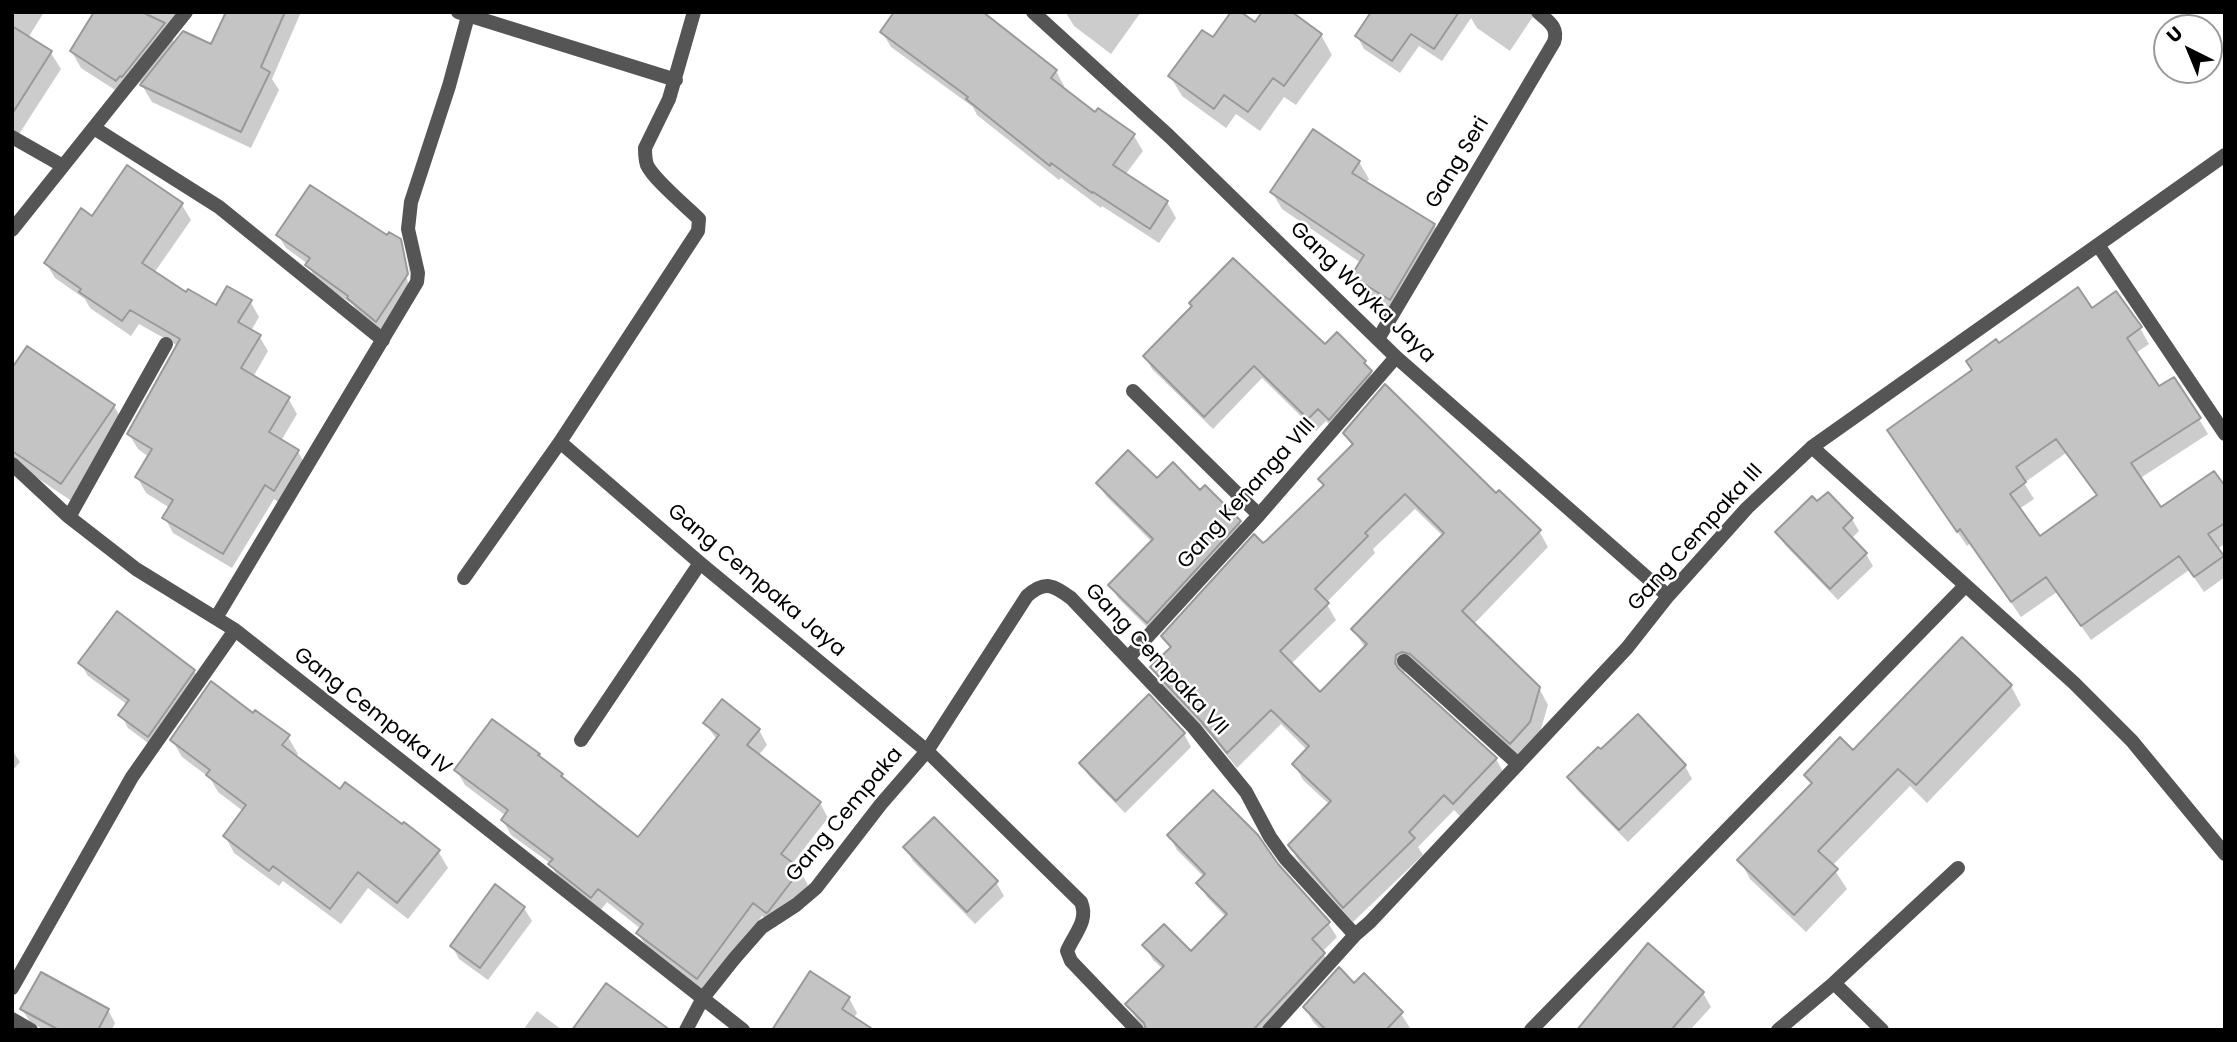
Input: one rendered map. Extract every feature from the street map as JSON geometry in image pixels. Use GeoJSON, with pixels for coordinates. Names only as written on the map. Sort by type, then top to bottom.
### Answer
{"type":"FeatureCollection","features":[{"type":"Feature","properties":{"kind":"street"},"geometry":{"type":"LineString","coordinates":[[12,230],[186,12]]}},
{"type":"Feature","properties":{"kind":"street"},"geometry":{"type":"LineString","coordinates":[[464,578],[560,442],[699,226],[699,219],[648,166],[645,156],[645,148],[676,80],[694,12]]}},
{"type":"Feature","properties":{"kind":"street","name":"Gang Wayka Jaya"},"geometry":{"type":"LineString","coordinates":[[1034,12],[1169,136],[1396,357],[1668,596]]}},
{"type":"Feature","properties":{"kind":"street","name":"Gang Seri"},"geometry":{"type":"LineString","coordinates":[[1378,338],[1555,42],[1556,30],[1538,12]]}},
{"type":"Feature","properties":{"kind":"street"},"geometry":{"type":"LineString","coordinates":[[216,618],[417,282],[418,273],[408,229],[411,202],[449,86],[463,14],[676,80]]}},
{"type":"Feature","properties":{"kind":"street"},"geometry":{"type":"LineString","coordinates":[[94,128],[219,207],[383,340]]}},
{"type":"Feature","properties":{"kind":"street"},"geometry":{"type":"LineString","coordinates":[[12,138],[63,166]]}},
{"type":"Feature","properties":{"kind":"street","name":"Gang Cempaka III"},"geometry":{"type":"LineString","coordinates":[[1269,1030],[1355,935],[1627,648],[1668,596],[1748,508],[1812,447],[2225,155]]}},
{"type":"Feature","properties":{"kind":"street"},"geometry":{"type":"LineString","coordinates":[[2098,245],[2225,434]]}},
{"type":"Feature","properties":{"kind":"street"},"geometry":{"type":"LineString","coordinates":[[69,517],[166,344]]}},
{"type":"Feature","properties":{"kind":"street","name":"Gang Kenanga VIII"},"geometry":{"type":"LineString","coordinates":[[1128,658],[1259,515],[1396,357]]}},
{"type":"Feature","properties":{"kind":"street"},"geometry":{"type":"LineString","coordinates":[[1133,391],[1259,515]]}},
{"type":"Feature","properties":{"kind":"street","name":"Gang Cempaka Jaya"},"geometry":{"type":"LineString","coordinates":[[560,442],[700,563],[927,751],[1081,902],[1085,911],[1083,922],[1067,951],[1071,961],[1137,1030]]}},
{"type":"Feature","properties":{"kind":"street"},"geometry":{"type":"LineString","coordinates":[[1812,447],[2074,683],[2132,741],[2225,854]]}},
{"type":"Feature","properties":{"kind":"street","name":"Gang Cempaka IV"},"geometry":{"type":"LineString","coordinates":[[12,464],[69,517],[136,569],[235,630],[743,1030]]}},
{"type":"Feature","properties":{"kind":"street"},"geometry":{"type":"LineString","coordinates":[[581,740],[700,563]]}},
{"type":"Feature","properties":{"kind":"street","name":"Gang Cempaka VII"},"geometry":{"type":"LineString","coordinates":[[927,751],[1027,596],[1037,587],[1048,585],[1071,598],[1194,728],[1246,792],[1285,858],[1355,935]]}},
{"type":"Feature","properties":{"kind":"street"},"geometry":{"type":"LineString","coordinates":[[1531,1030],[1965,586]]}},
{"type":"Feature","properties":{"kind":"street"},"geometry":{"type":"LineString","coordinates":[[12,988],[132,778],[235,630]]}},
{"type":"Feature","properties":{"kind":"street"},"geometry":{"type":"LineString","coordinates":[[1404,661],[1518,764]]}},
{"type":"Feature","properties":{"kind":"street","name":"Gang Cempaka"},"geometry":{"type":"LineString","coordinates":[[686,1030],[703,998],[762,927],[816,888],[881,804],[927,751]]}},
{"type":"Feature","properties":{"kind":"street"},"geometry":{"type":"LineString","coordinates":[[1778,1030],[1834,983],[1958,868]]}},
{"type":"Feature","properties":{"kind":"street"},"geometry":{"type":"LineString","coordinates":[[1834,983],[1882,1030]]}},
{"type":"Feature","properties":{"kind":"street"},"geometry":{"type":"LineString","coordinates":[[12,1019],[31,1030]]}},
{"type":"Feature","properties":{"kind":"building"},"geometry":{"type":"Polygon","coordinates":[[[94,12],[142,12],[165,23],[116,81],[70,51],[94,12]]]}},
{"type":"Feature","properties":{"kind":"building"},"geometry":{"type":"Polygon","coordinates":[[[226,12],[285,12],[261,67],[270,72],[241,132],[140,85],[183,31],[211,44],[226,12]]]}},
{"type":"Feature","properties":{"kind":"building"},"geometry":{"type":"Polygon","coordinates":[[[894,12],[983,12],[1057,70],[1051,78],[1095,112],[1098,108],[1135,134],[1113,165],[1168,201],[1150,229],[1092,193],[1051,163],[1050,166],[966,99],[968,97],[880,32],[894,12]]]}},
{"type":"Feature","properties":{"kind":"building"},"geometry":{"type":"Polygon","coordinates":[[[1231,12],[1241,12],[1255,22],[1262,12],[1292,12],[1322,34],[1284,86],[1273,78],[1248,112],[1224,95],[1214,109],[1168,76],[1202,30],[1213,37],[1231,12]]]}},
{"type":"Feature","properties":{"kind":"building"},"geometry":{"type":"Polygon","coordinates":[[[1371,12],[1459,12],[1434,49],[1411,34],[1392,61],[1355,36],[1371,12]]]}},
{"type":"Feature","properties":{"kind":"building"},"geometry":{"type":"Polygon","coordinates":[[[12,26],[52,51],[12,114],[12,26]]]}},
{"type":"Feature","properties":{"kind":"building"},"geometry":{"type":"Polygon","coordinates":[[[1313,129],[1360,161],[1352,173],[1435,224],[1390,300],[1351,276],[1364,255],[1270,192],[1313,129]]]}},
{"type":"Feature","properties":{"kind":"building"},"geometry":{"type":"Polygon","coordinates":[[[127,165],[183,203],[142,263],[186,292],[188,289],[216,305],[227,286],[252,300],[238,322],[261,335],[241,368],[290,397],[269,432],[299,450],[274,491],[265,485],[223,554],[162,518],[173,500],[135,477],[152,449],[127,434],[180,339],[130,310],[122,321],[79,292],[81,289],[44,263],[81,208],[92,216],[127,165]]]}},
{"type":"Feature","properties":{"kind":"building"},"geometry":{"type":"Polygon","coordinates":[[[310,185],[387,235],[389,232],[401,239],[408,274],[376,322],[347,298],[348,296],[305,265],[310,258],[276,235],[310,185]]]}},
{"type":"Feature","properties":{"kind":"building"},"geometry":{"type":"Polygon","coordinates":[[[1233,258],[1325,344],[1337,332],[1366,361],[1364,363],[1372,371],[1329,420],[1318,409],[1308,419],[1254,366],[1204,417],[1143,356],[1192,306],[1189,303],[1233,258]]]}},
{"type":"Feature","properties":{"kind":"building"},"geometry":{"type":"Polygon","coordinates":[[[2078,287],[2092,308],[2116,291],[2142,327],[2127,338],[2159,386],[2174,377],[2201,418],[2131,463],[2161,507],[2214,471],[2225,486],[2225,523],[2208,534],[2224,556],[2194,577],[2179,556],[2081,626],[2046,577],[2011,602],[1960,529],[1957,532],[1887,430],[1972,370],[1966,361],[1996,339],[1999,343],[2078,287]],[[2056,439],[2016,467],[2026,482],[2010,494],[2040,536],[2097,495],[2056,439]]]}},
{"type":"Feature","properties":{"kind":"building"},"geometry":{"type":"Polygon","coordinates":[[[27,346],[115,405],[61,484],[12,451],[12,368],[27,346]]]}},
{"type":"Feature","properties":{"kind":"building"},"geometry":{"type":"Polygon","coordinates":[[[1385,384],[1496,493],[1499,490],[1541,530],[1462,611],[1540,687],[1530,722],[1510,744],[1410,654],[1402,652],[1396,655],[1395,663],[1398,668],[1497,758],[1453,804],[1444,795],[1409,832],[1415,838],[1343,908],[1288,845],[1331,801],[1292,764],[1309,746],[1271,710],[1227,753],[1150,667],[1171,647],[1161,636],[1254,534],[1263,543],[1324,485],[1318,479],[1353,444],[1343,433],[1385,384]],[[1405,494],[1365,533],[1368,536],[1315,589],[1329,603],[1280,651],[1320,692],[1367,644],[1351,629],[1444,533],[1405,494]]]}},
{"type":"Feature","properties":{"kind":"building"},"geometry":{"type":"Polygon","coordinates":[[[1128,450],[1157,478],[1173,462],[1200,490],[1205,485],[1241,521],[1147,623],[1108,585],[1153,539],[1096,483],[1128,450]]]}},
{"type":"Feature","properties":{"kind":"building"},"geometry":{"type":"Polygon","coordinates":[[[1828,492],[1853,518],[1843,528],[1867,553],[1830,589],[1775,532],[1812,496],[1817,501],[1828,492]]]}},
{"type":"Feature","properties":{"kind":"building"},"geometry":{"type":"Polygon","coordinates":[[[117,611],[195,670],[148,737],[118,715],[129,700],[78,663],[117,611]]]}},
{"type":"Feature","properties":{"kind":"building"},"geometry":{"type":"Polygon","coordinates":[[[1962,637],[2012,685],[1916,785],[1898,769],[1818,851],[1838,869],[1794,915],[1737,860],[1812,783],[1804,775],[1840,737],[1853,750],[1962,637]]]}},
{"type":"Feature","properties":{"kind":"building"},"geometry":{"type":"Polygon","coordinates":[[[211,681],[253,713],[255,710],[290,735],[282,745],[340,789],[345,782],[440,850],[397,903],[358,872],[330,909],[273,866],[269,871],[223,836],[246,805],[206,775],[210,770],[170,740],[211,681]]]}},
{"type":"Feature","properties":{"kind":"building"},"geometry":{"type":"Polygon","coordinates":[[[1149,694],[1185,733],[1116,801],[1079,763],[1149,694]]]}},
{"type":"Feature","properties":{"kind":"building"},"geometry":{"type":"Polygon","coordinates":[[[722,699],[760,729],[747,745],[821,802],[781,854],[801,869],[768,912],[753,903],[697,979],[636,933],[643,924],[598,889],[591,898],[548,864],[553,859],[501,820],[508,810],[454,770],[492,719],[540,754],[538,755],[563,774],[561,776],[638,837],[719,735],[703,723],[722,699]]]}},
{"type":"Feature","properties":{"kind":"building"},"geometry":{"type":"Polygon","coordinates":[[[1638,714],[1686,765],[1619,830],[1567,777],[1638,714]]]}},
{"type":"Feature","properties":{"kind":"building"},"geometry":{"type":"Polygon","coordinates":[[[1213,790],[1258,835],[1278,864],[1330,922],[1312,939],[1325,953],[1253,1030],[1146,1030],[1144,1023],[1125,1004],[1164,966],[1142,945],[1164,924],[1191,951],[1227,914],[1196,883],[1205,874],[1167,835],[1213,790]]]}},
{"type":"Feature","properties":{"kind":"building"},"geometry":{"type":"Polygon","coordinates":[[[934,817],[998,881],[967,912],[903,847],[934,817]]]}},
{"type":"Feature","properties":{"kind":"building"},"geometry":{"type":"Polygon","coordinates":[[[495,884],[525,907],[480,968],[450,946],[495,884]]]}},
{"type":"Feature","properties":{"kind":"building"},"geometry":{"type":"Polygon","coordinates":[[[1648,943],[1704,992],[1671,1030],[1577,1030],[1648,943]]]}},
{"type":"Feature","properties":{"kind":"building"},"geometry":{"type":"Polygon","coordinates":[[[1339,967],[1354,983],[1364,973],[1403,1012],[1386,1030],[1326,1030],[1303,1007],[1339,967]]]}},
{"type":"Feature","properties":{"kind":"building"},"geometry":{"type":"Polygon","coordinates":[[[810,971],[850,997],[842,1009],[874,1030],[772,1030],[810,971]]]}},
{"type":"Feature","properties":{"kind":"building"},"geometry":{"type":"Polygon","coordinates":[[[41,972],[109,1009],[98,1030],[59,1030],[20,1009],[41,972]]]}},
{"type":"Feature","properties":{"kind":"building"},"geometry":{"type":"Polygon","coordinates":[[[606,983],[670,1030],[572,1030],[606,983]]]}}]}
